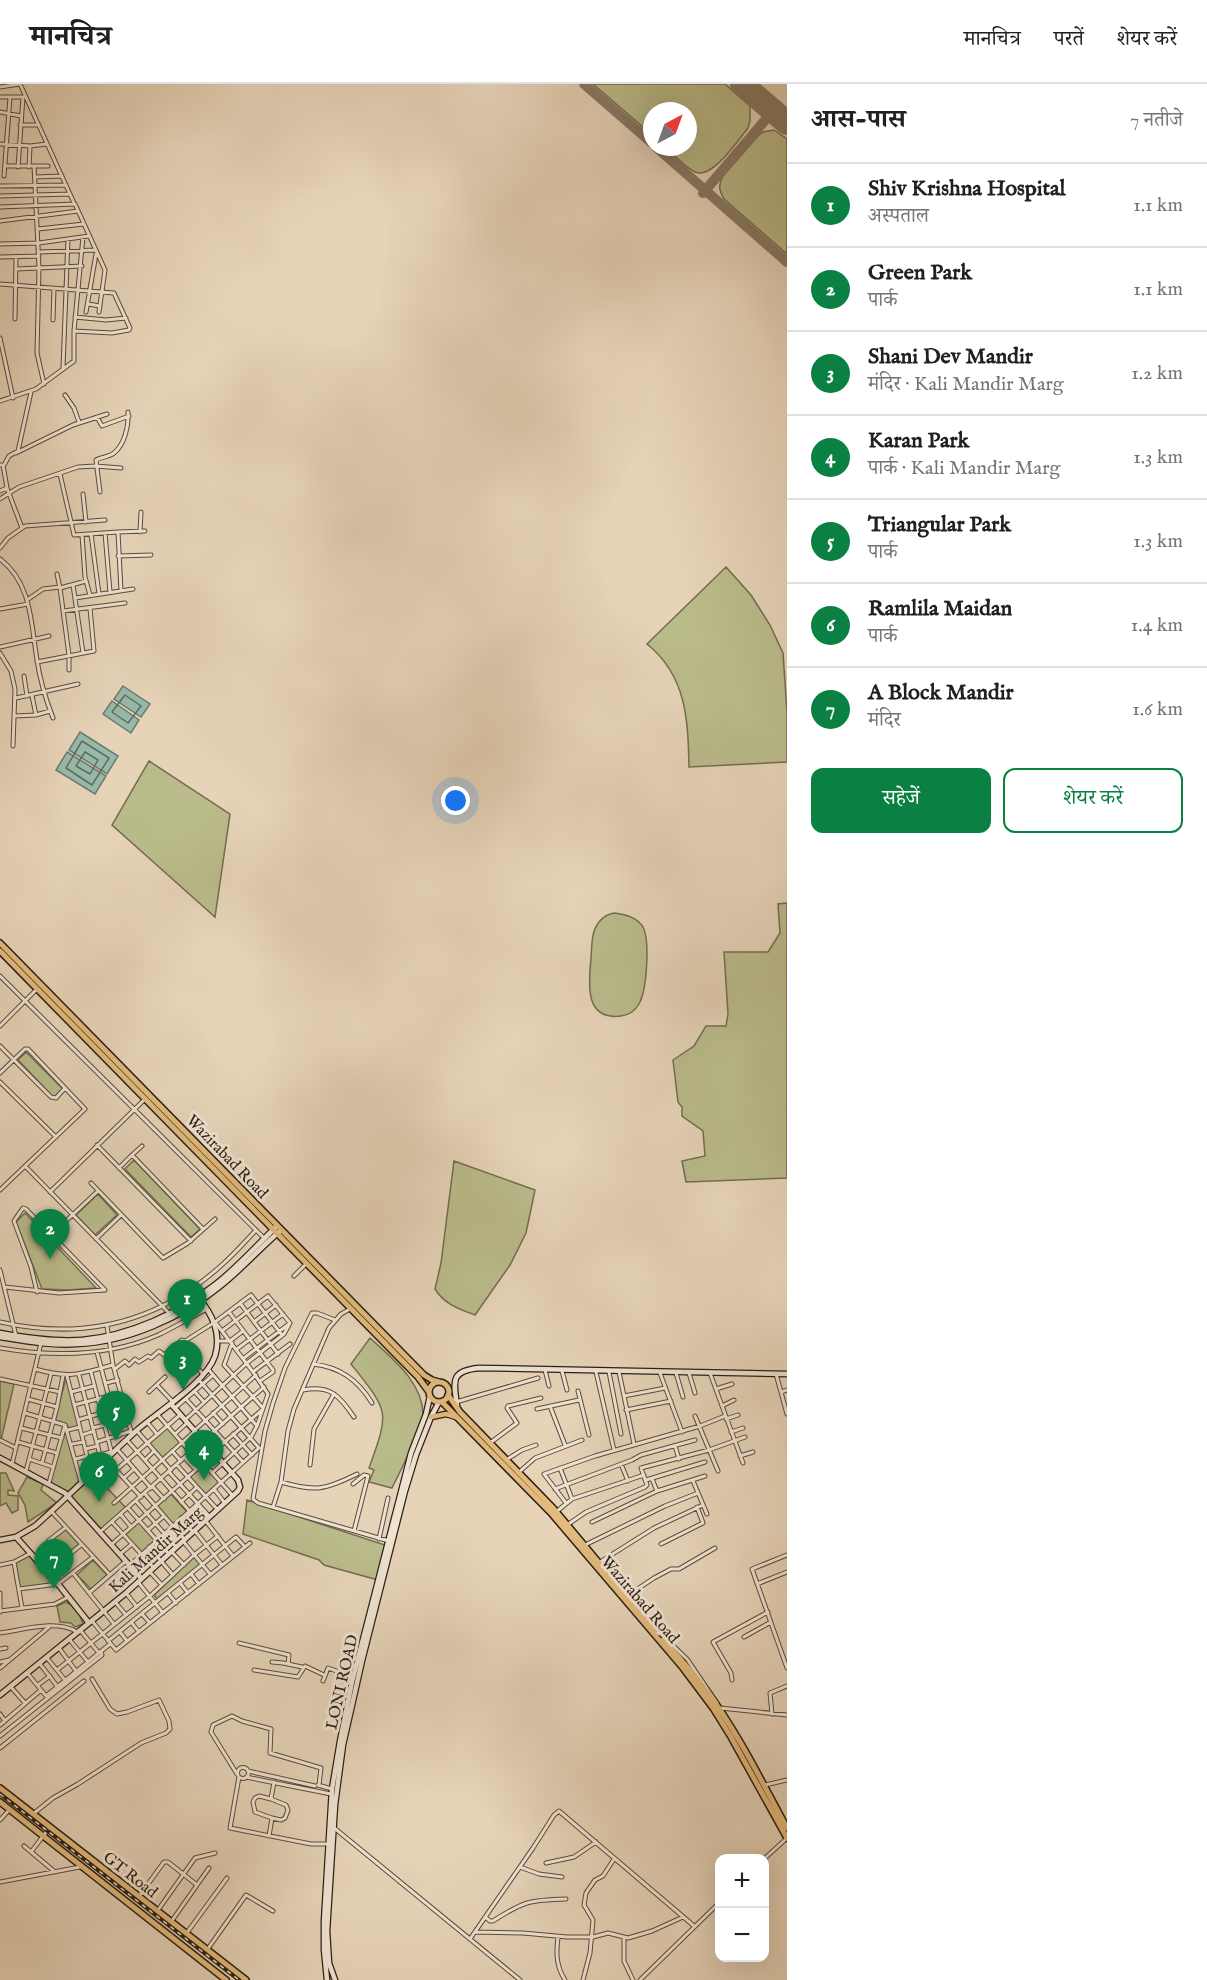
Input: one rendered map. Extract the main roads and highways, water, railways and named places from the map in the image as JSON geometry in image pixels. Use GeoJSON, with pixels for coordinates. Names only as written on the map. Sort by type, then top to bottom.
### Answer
{"type":"FeatureCollection","features":[{"type":"Feature","properties":{"kind":"highway","name":"Wazirabad Road"},"geometry":{"type":"LineString","coordinates":[[0,943],[145,1099],[424,1375],[440,1382]]}},
{"type":"Feature","properties":{"kind":"highway","name":"Wazirabad Road"},"geometry":{"type":"LineString","coordinates":[[0,951],[39,987],[278,1230],[418,1377],[429,1394]]}},
{"type":"Feature","properties":{"kind":"highway"},"geometry":{"type":"LineString","coordinates":[[440,1382],[448,1388],[448,1395],[441,1402],[435,1401],[429,1394],[432,1385],[440,1382]]}},
{"type":"Feature","properties":{"kind":"highway","name":"Wazirabad Road"},"geometry":{"type":"LineString","coordinates":[[448,1395],[517,1474]]}},
{"type":"Feature","properties":{"kind":"highway","name":"Wazirabad Road"},"geometry":{"type":"LineString","coordinates":[[441,1402],[517,1474],[555,1514],[716,1709],[787,1838]]}},
{"type":"Feature","properties":{"kind":"highway","name":"Wazirabad Road"},"geometry":{"type":"LineString","coordinates":[[555,1514],[585,1545],[687,1666],[764,1785],[787,1828]]}},
{"type":"Feature","properties":{"kind":"highway","name":"GT Road"},"geometry":{"type":"LineString","coordinates":[[0,1788],[246,1980]]}},
{"type":"Feature","properties":{"kind":"highway","name":"GT Road"},"geometry":{"type":"LineString","coordinates":[[0,1802],[226,1980]]}},
{"type":"Feature","properties":{"kind":"main road"},"geometry":{"type":"LineString","coordinates":[[428,1418],[446,1414],[459,1418]]}},
{"type":"Feature","properties":{"kind":"water"},"geometry":{"type":"Polygon","coordinates":[[[123,686],[150,704],[141,717],[114,699],[123,686]]]}},
{"type":"Feature","properties":{"kind":"water"},"geometry":{"type":"Polygon","coordinates":[[[112,701],[139,720],[131,733],[103,714],[112,701]]]}},
{"type":"Feature","properties":{"kind":"water"},"geometry":{"type":"Polygon","coordinates":[[[80,732],[118,756],[107,774],[69,750],[80,732]]]}},
{"type":"Feature","properties":{"kind":"water"},"geometry":{"type":"Polygon","coordinates":[[[67,752],[106,776],[95,794],[56,770],[67,752]]]}},
{"type":"Feature","properties":{"kind":"railway"},"geometry":{"type":"LineString","coordinates":[[0,1794],[239,1980]]}},
{"type":"Feature","properties":{"kind":"place","name":"Green Park"},"geometry":{"type":"Point","coordinates":[50,1259]}},
{"type":"Feature","properties":{"kind":"place","name":"Shiv Krishna Hospital"},"geometry":{"type":"Point","coordinates":[187,1329]}},
{"type":"Feature","properties":{"kind":"place","name":"Shani Dev Mandir"},"geometry":{"type":"Point","coordinates":[183,1390]}},
{"type":"Feature","properties":{"kind":"place","name":"Triangular Park"},"geometry":{"type":"Point","coordinates":[116,1441]}},
{"type":"Feature","properties":{"kind":"place","name":"Karan Park"},"geometry":{"type":"Point","coordinates":[204,1480]}},
{"type":"Feature","properties":{"kind":"place","name":"Ramlila Maidan"},"geometry":{"type":"Point","coordinates":[99,1502]}},
{"type":"Feature","properties":{"kind":"place","name":"A Block Mandir"},"geometry":{"type":"Point","coordinates":[54,1589]}}]}
